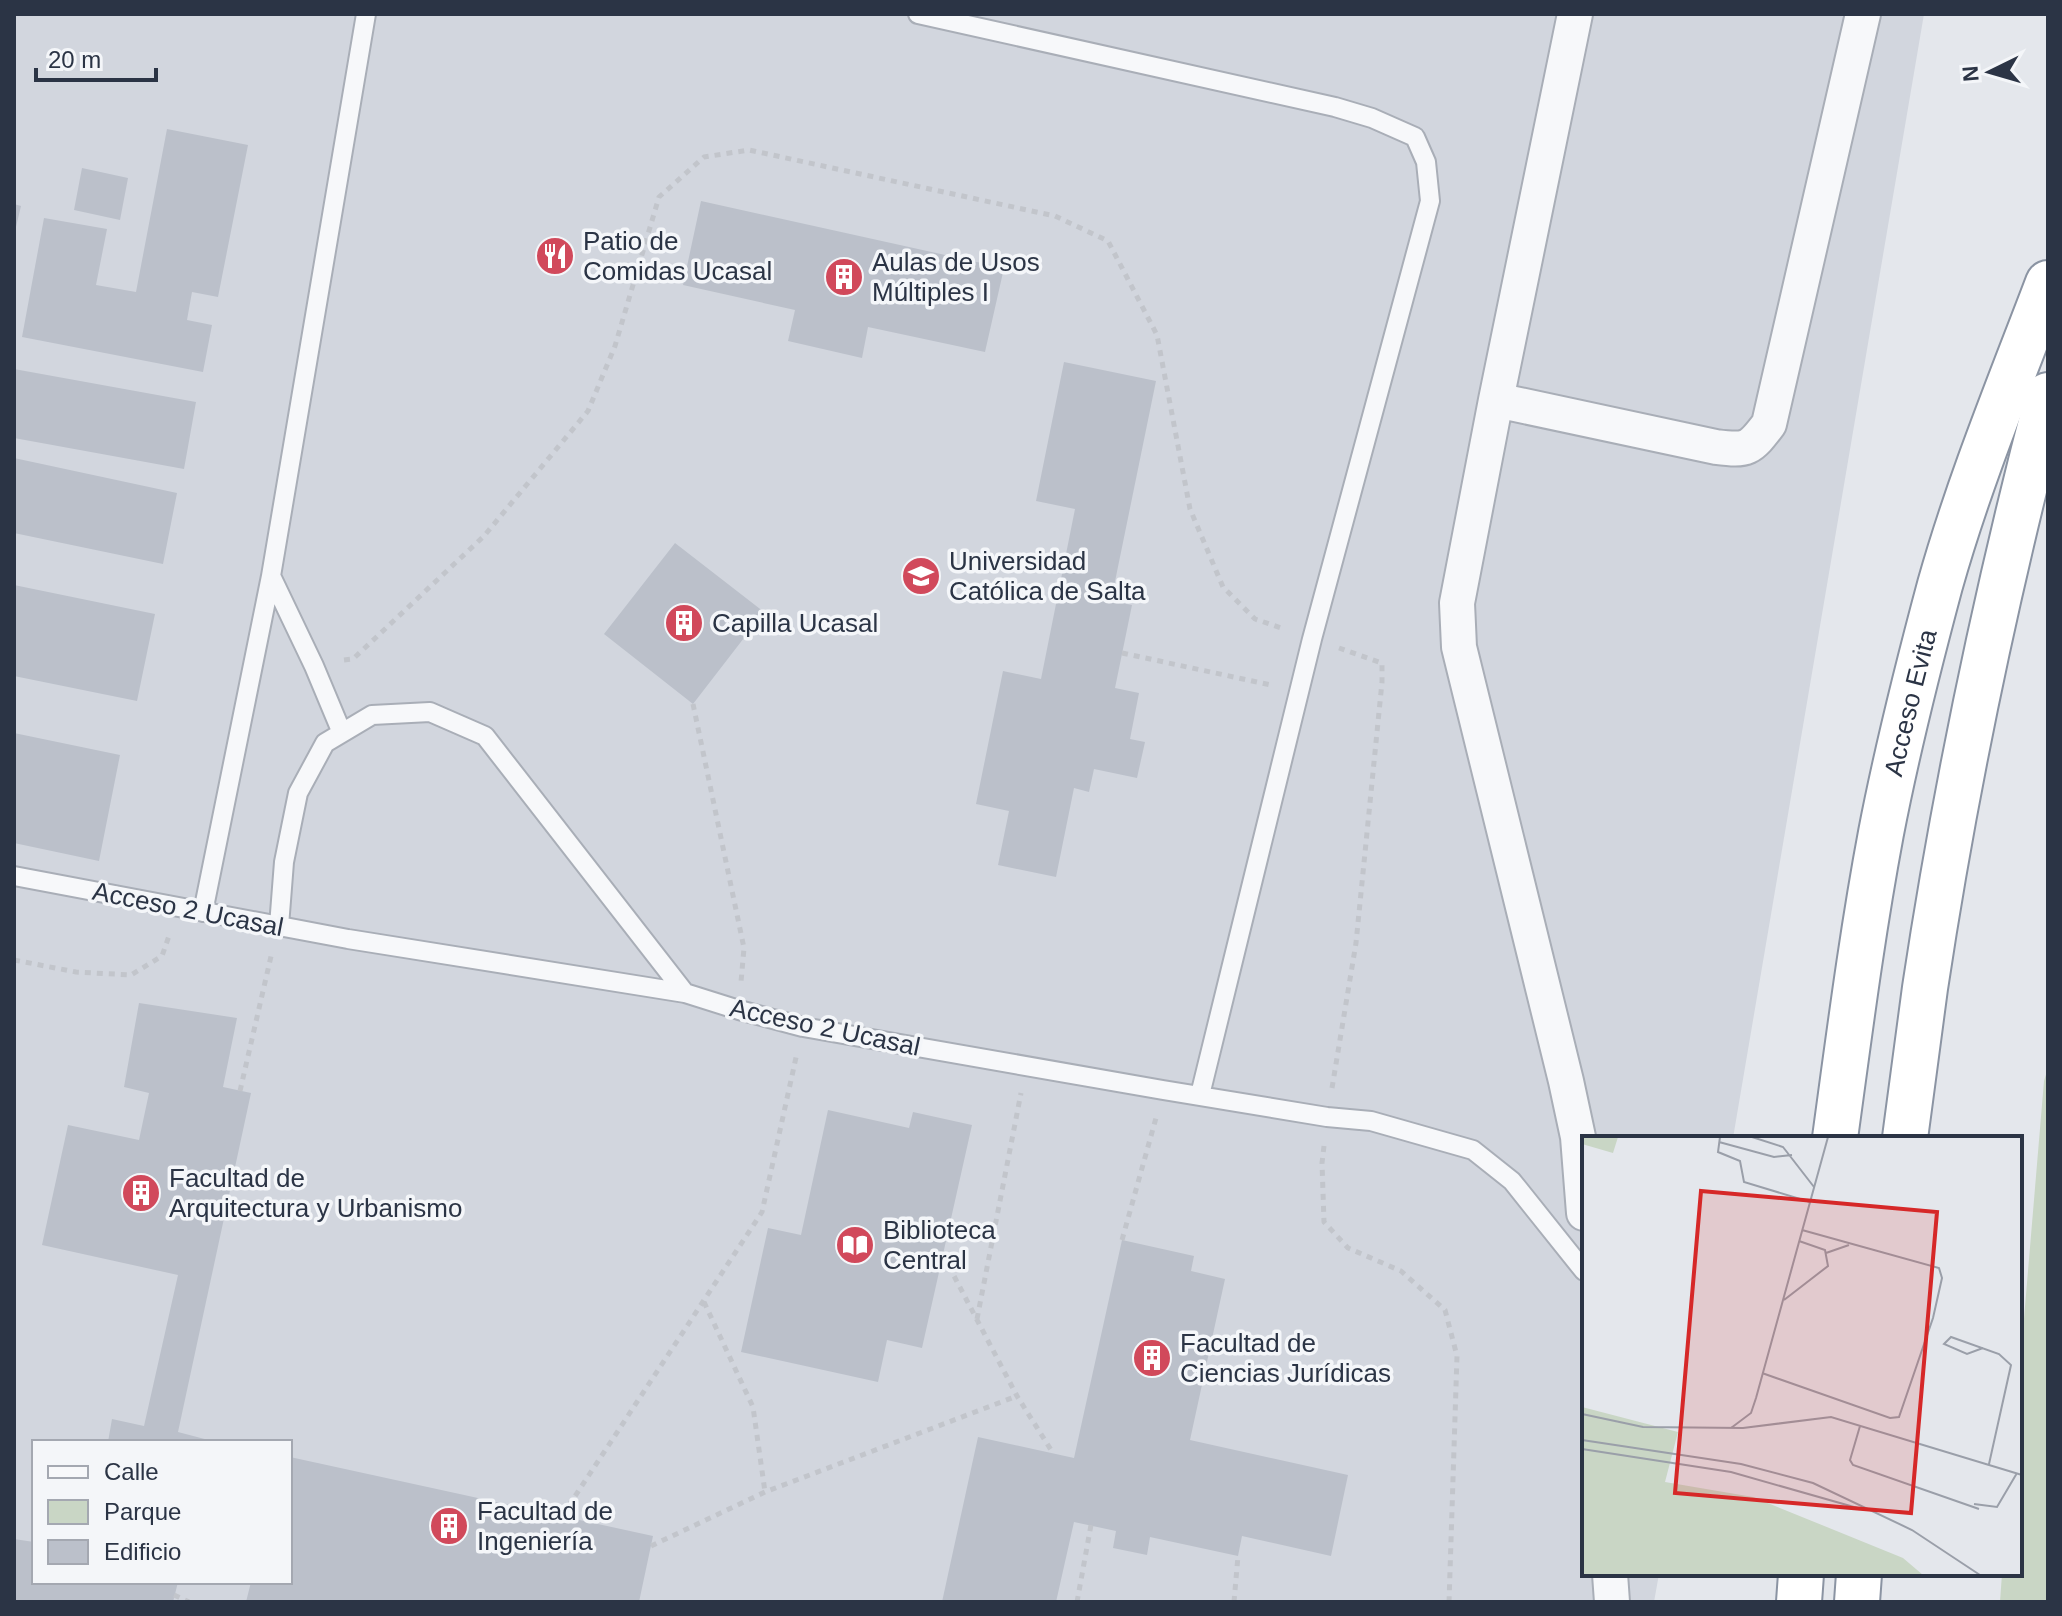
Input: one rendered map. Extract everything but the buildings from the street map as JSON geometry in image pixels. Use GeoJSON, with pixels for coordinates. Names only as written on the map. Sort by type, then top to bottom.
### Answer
{"type":"FeatureCollection","features":[{"type":"Feature","properties":{"kind":"highway","name":"Acceso Evita"},"geometry":{"type":"LineString","coordinates":[[1835,1136],[1882,831],[1915,684],[1972,481],[2048,283]]}},
{"type":"Feature","properties":{"kind":"highway"},"geometry":{"type":"LineString","coordinates":[[1905,1136],[1925,988],[1955,814],[1988,649],[2048,395]]}},
{"type":"Feature","properties":{"kind":"highway"},"geometry":{"type":"LineString","coordinates":[[1799,1602],[1801,1576]]}},
{"type":"Feature","properties":{"kind":"highway"},"geometry":{"type":"LineString","coordinates":[[1857,1602],[1859,1576]]}},
{"type":"Feature","properties":{"kind":"street"},"geometry":{"type":"LineString","coordinates":[[1575,14],[1457,603],[1459,647],[1566,1081],[1578,1137],[1582,1188]]}},
{"type":"Feature","properties":{"kind":"street"},"geometry":{"type":"LineString","coordinates":[[1496,400],[1716,447],[1736,450],[1752,445],[1769,424],[1863,14]]}},
{"type":"Feature","properties":{"kind":"street"},"geometry":{"type":"LineString","coordinates":[[1610,1576],[1612,1602]]}},
{"type":"Feature","properties":{"kind":"lane"},"geometry":{"type":"LineString","coordinates":[[203,912],[271,576],[366,14]]}},
{"type":"Feature","properties":{"kind":"lane"},"geometry":{"type":"LineString","coordinates":[[918,14],[1335,107],[1372,118],[1415,137],[1426,162],[1430,201],[1312,639],[1200,1095]]}},
{"type":"Feature","properties":{"kind":"lane"},"geometry":{"type":"LineString","coordinates":[[271,576],[342,733]]}},
{"type":"Feature","properties":{"kind":"lane"},"geometry":{"type":"LineString","coordinates":[[279,926],[284,862],[298,793],[325,743],[372,715],[430,712],[485,736],[685,993]]}},
{"type":"Feature","properties":{"kind":"lane","name":"Acceso 2 Ucasal"},"geometry":{"type":"LineString","coordinates":[[14,876],[363,942],[685,993],[803,1027],[1163,1090],[1327,1117],[1371,1121],[1473,1150],[1512,1181],[1582,1268]]}},
{"type":"Feature","properties":{"kind":"path"},"geometry":{"type":"LineString","coordinates":[[314,666],[353,659],[473,546],[588,411],[615,346],[659,197],[704,157],[749,150],[1055,216],[1108,241],[1157,335],[1190,509],[1223,587],[1255,619],[1382,663],[1356,943],[1322,1163],[1324,1222],[1348,1248],[1401,1271],[1445,1310],[1457,1356],[1449,1602]]}},
{"type":"Feature","properties":{"kind":"path"},"geometry":{"type":"LineString","coordinates":[[1122,653],[1300,691]]}},
{"type":"Feature","properties":{"kind":"path"},"geometry":{"type":"LineString","coordinates":[[693,704],[744,948],[739,1010]]}},
{"type":"Feature","properties":{"kind":"path"},"geometry":{"type":"LineString","coordinates":[[240,1091],[279,926]]}},
{"type":"Feature","properties":{"kind":"path"},"geometry":{"type":"LineString","coordinates":[[562,1516],[762,1212],[803,1027]]}},
{"type":"Feature","properties":{"kind":"path"},"geometry":{"type":"LineString","coordinates":[[977,1319],[1027,1067]]}},
{"type":"Feature","properties":{"kind":"path"},"geometry":{"type":"LineString","coordinates":[[1122,1240],[1163,1090]]}},
{"type":"Feature","properties":{"kind":"path"},"geometry":{"type":"LineString","coordinates":[[943,1255],[1017,1396],[1053,1453]]}},
{"type":"Feature","properties":{"kind":"path"},"geometry":{"type":"LineString","coordinates":[[704,1302],[753,1407],[765,1492]]}},
{"type":"Feature","properties":{"kind":"path"},"geometry":{"type":"LineString","coordinates":[[651,1546],[765,1492],[1017,1396]]}},
{"type":"Feature","properties":{"kind":"path"},"geometry":{"type":"LineString","coordinates":[[1077,1602],[1091,1525]]}},
{"type":"Feature","properties":{"kind":"path"},"geometry":{"type":"LineString","coordinates":[[1234,1602],[1238,1556]]}},
{"type":"Feature","properties":{"kind":"path"},"geometry":{"type":"LineString","coordinates":[[174,1595],[189,1602]]}},
{"type":"Feature","properties":{"kind":"shaded area","name":"Universidad Católica de Salta"},"geometry":{"type":"Polygon","coordinates":[[[14,14],[1924,14],[1733,1136],[1582,1136],[1582,1576],[1659,1576],[1654,1602],[14,1602],[14,14]]]}},
{"type":"Feature","properties":{"kind":"green space"},"geometry":{"type":"Polygon","coordinates":[[[2048,1068],[2048,1602],[2000,1602],[2002,1576],[2022,1576],[2022,1342],[2044,1081],[2048,1068]]]}},
{"type":"Feature","properties":{"kind":"place","name":"Patio de Comidas Ucasal"},"geometry":{"type":"Point","coordinates":[555,256]}},
{"type":"Feature","properties":{"kind":"place","name":"Aulas de Usos Múltiples I"},"geometry":{"type":"Point","coordinates":[844,277]}},
{"type":"Feature","properties":{"kind":"place","name":"Universidad Católica de Salta"},"geometry":{"type":"Point","coordinates":[921,576]}},
{"type":"Feature","properties":{"kind":"place","name":"Capilla Ucasal"},"geometry":{"type":"Point","coordinates":[684,623]}},
{"type":"Feature","properties":{"kind":"place","name":"Facultad de Arquitectura y Urbanismo"},"geometry":{"type":"Point","coordinates":[141,1193]}},
{"type":"Feature","properties":{"kind":"place","name":"Biblioteca Central"},"geometry":{"type":"Point","coordinates":[855,1245]}},
{"type":"Feature","properties":{"kind":"place","name":"Facultad de Ciencias Jurídicas"},"geometry":{"type":"Point","coordinates":[1152,1358]}},
{"type":"Feature","properties":{"kind":"place","name":"Facultad de Ingeniería"},"geometry":{"type":"Point","coordinates":[449,1526]}}]}
